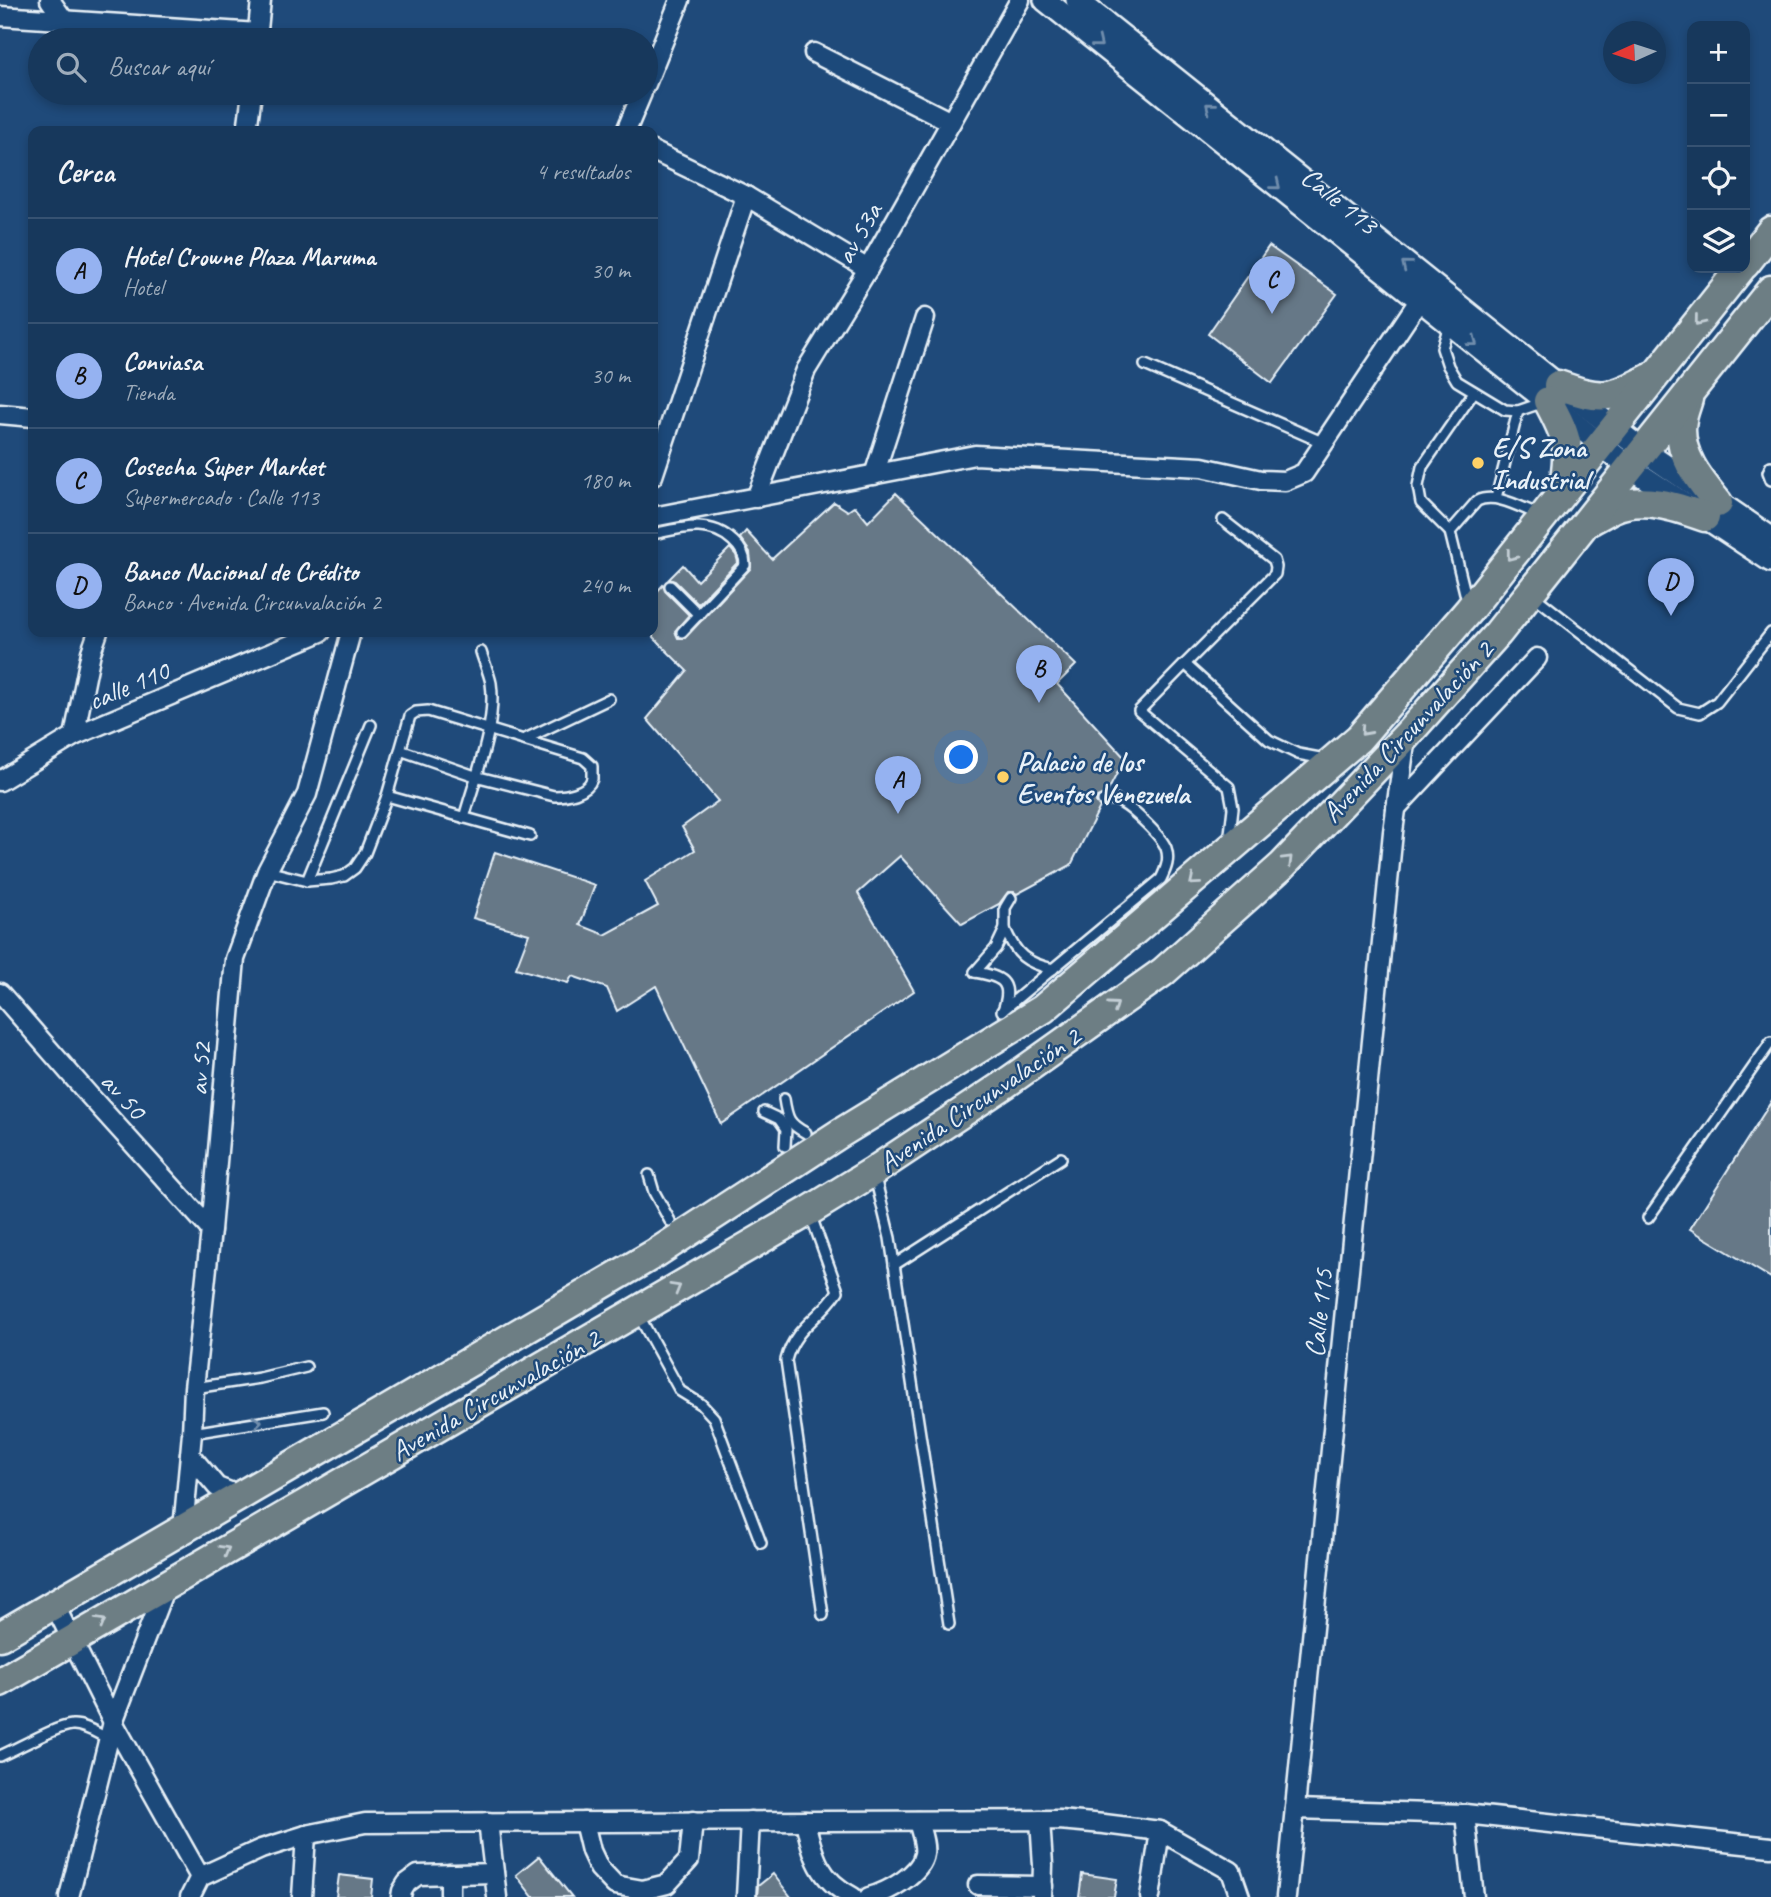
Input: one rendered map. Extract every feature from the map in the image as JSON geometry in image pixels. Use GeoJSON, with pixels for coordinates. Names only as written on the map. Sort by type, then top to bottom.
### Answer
{"type":"FeatureCollection","features":[{"type":"Feature","properties":{"kind":"highway"},"geometry":{"type":"LineString","coordinates":[[1750,258],[1771,231]]}},
{"type":"Feature","properties":{"kind":"highway","name":"Avenida Circunvalación 2"},"geometry":{"type":"LineString","coordinates":[[0,1636],[656,1253],[839,1134],[1043,1009],[1359,738],[1469,610],[1737,273]]}},
{"type":"Feature","properties":{"kind":"highway","name":"Avenida Circunvalación 2"},"geometry":{"type":"LineString","coordinates":[[0,1682],[809,1211],[1005,1083],[1163,972],[1283,865],[1406,736],[1498,633],[1770,292]]}},
{"type":"Feature","properties":{"kind":"highway"},"geometry":{"type":"LineString","coordinates":[[1563,492],[1569,460],[1567,442],[1553,393],[1607,396],[1625,392],[1656,376]]}},
{"type":"Feature","properties":{"kind":"highway"},"geometry":{"type":"LineString","coordinates":[[1690,392],[1681,422],[1682,442],[1711,510]]}},
{"type":"Feature","properties":{"kind":"highway"},"geometry":{"type":"LineString","coordinates":[[1584,524],[1616,506],[1639,503],[1711,510]]}},
{"type":"Feature","properties":{"kind":"street"},"geometry":{"type":"LineString","coordinates":[[50,0],[64,20]]}},
{"type":"Feature","properties":{"kind":"street"},"geometry":{"type":"LineString","coordinates":[[259,28],[261,0]]}},
{"type":"Feature","properties":{"kind":"street"},"geometry":{"type":"LineString","coordinates":[[658,54],[680,0]]}},
{"type":"Feature","properties":{"kind":"street","name":"av 53a"},"geometry":{"type":"LineString","coordinates":[[756,498],[806,370],[868,269],[1020,0]]}},
{"type":"Feature","properties":{"kind":"street","name":"Calle 113"},"geometry":{"type":"LineString","coordinates":[[1045,0],[1450,323],[1553,393]]}},
{"type":"Feature","properties":{"kind":"street","name":"Calle 113"},"geometry":{"type":"LineString","coordinates":[[1077,0],[1430,284],[1553,393],[1637,459],[1711,510]]}},
{"type":"Feature","properties":{"kind":"street"},"geometry":{"type":"LineString","coordinates":[[0,16],[155,28]]}},
{"type":"Feature","properties":{"kind":"street"},"geometry":{"type":"LineString","coordinates":[[814,53],[951,122]]}},
{"type":"Feature","properties":{"kind":"street"},"geometry":{"type":"LineString","coordinates":[[248,126],[250,105]]}},
{"type":"Feature","properties":{"kind":"street"},"geometry":{"type":"LineString","coordinates":[[628,126],[637,105]]}},
{"type":"Feature","properties":{"kind":"street"},"geometry":{"type":"LineString","coordinates":[[658,153],[746,196],[868,269]]}},
{"type":"Feature","properties":{"kind":"street"},"geometry":{"type":"LineString","coordinates":[[658,461],[746,196]]}},
{"type":"Feature","properties":{"kind":"street"},"geometry":{"type":"LineString","coordinates":[[658,516],[975,456],[1202,467],[1261,480],[1285,481],[1304,473],[1420,299]]}},
{"type":"Feature","properties":{"kind":"street"},"geometry":{"type":"LineString","coordinates":[[874,475],[925,318]]}},
{"type":"Feature","properties":{"kind":"street"},"geometry":{"type":"LineString","coordinates":[[0,414],[28,417]]}},
{"type":"Feature","properties":{"kind":"street"},"geometry":{"type":"LineString","coordinates":[[1711,510],[1771,538]]}},
{"type":"Feature","properties":{"kind":"street"},"geometry":{"type":"LineString","coordinates":[[1711,510],[1771,561]]}},
{"type":"Feature","properties":{"kind":"street"},"geometry":{"type":"LineString","coordinates":[[74,736],[96,637]]}},
{"type":"Feature","properties":{"kind":"street","name":"calle 110"},"geometry":{"type":"LineString","coordinates":[[0,781],[74,736],[309,637]]}},
{"type":"Feature","properties":{"kind":"street","name":"av 52"},"geometry":{"type":"LineString","coordinates":[[183,1529],[235,959],[267,871],[307,794],[350,637]]}},
{"type":"Feature","properties":{"kind":"street"},"geometry":{"type":"LineString","coordinates":[[1396,808],[1537,658]]}},
{"type":"Feature","properties":{"kind":"street","name":"Calle 115"},"geometry":{"type":"LineString","coordinates":[[1286,1897],[1396,808],[1406,736]]}},
{"type":"Feature","properties":{"kind":"street","name":"av 50"},"geometry":{"type":"LineString","coordinates":[[0,993],[211,1230]]}},
{"type":"Feature","properties":{"kind":"street"},"geometry":{"type":"LineString","coordinates":[[190,1455],[217,1487],[240,1496]]}},
{"type":"Feature","properties":{"kind":"street"},"geometry":{"type":"LineString","coordinates":[[69,1897],[111,1731],[166,1584]]}},
{"type":"Feature","properties":{"kind":"street"},"geometry":{"type":"LineString","coordinates":[[54,1604],[73,1639],[111,1731],[200,1877]]}},
{"type":"Feature","properties":{"kind":"street"},"geometry":{"type":"LineString","coordinates":[[1295,1809],[1465,1814],[1771,1847]]}},
{"type":"Feature","properties":{"kind":"street"},"geometry":{"type":"LineString","coordinates":[[1465,1814],[1474,1897]]}},
{"type":"Feature","properties":{"kind":"street"},"geometry":{"type":"LineString","coordinates":[[190,1897],[200,1877],[261,1849],[306,1835],[365,1823],[1040,1820],[1160,1831],[1231,1871],[1240,1897]]}},
{"type":"Feature","properties":{"kind":"street"},"geometry":{"type":"LineString","coordinates":[[978,1885],[1043,1891],[1040,1820]]}},
{"type":"Feature","properties":{"kind":"street"},"geometry":{"type":"LineString","coordinates":[[584,1822],[591,1851],[599,1868],[615,1885],[643,1890],[667,1884],[689,1860],[693,1821]]}},
{"type":"Feature","properties":{"kind":"street"},"geometry":{"type":"LineString","coordinates":[[746,1897],[750,1821]]}},
{"type":"Feature","properties":{"kind":"street"},"geometry":{"type":"LineString","coordinates":[[805,1821],[817,1863],[836,1888],[853,1897]]}},
{"type":"Feature","properties":{"kind":"street"},"geometry":{"type":"LineString","coordinates":[[869,1897],[886,1891],[916,1872],[924,1853],[918,1821]]}},
{"type":"Feature","properties":{"kind":"street"},"geometry":{"type":"LineString","coordinates":[[488,1822],[497,1897]]}},
{"type":"Feature","properties":{"kind":"street"},"geometry":{"type":"LineString","coordinates":[[1150,1897],[1160,1831]]}},
{"type":"Feature","properties":{"kind":"street"},"geometry":{"type":"LineString","coordinates":[[302,1897],[306,1835]]}},
{"type":"Feature","properties":{"kind":"street"},"geometry":{"type":"LineString","coordinates":[[401,1897],[407,1883],[418,1875],[494,1873]]}},
{"type":"Feature","properties":{"kind":"street"},"geometry":{"type":"LineString","coordinates":[[450,1874],[450,1897]]}},
{"type":"Feature","properties":{"kind":"lane"},"geometry":{"type":"LineString","coordinates":[[1450,323],[1442,348],[1457,381],[1505,410],[1518,411],[1553,393]]}},
{"type":"Feature","properties":{"kind":"lane"},"geometry":{"type":"LineString","coordinates":[[1145,365],[1324,443]]}},
{"type":"Feature","properties":{"kind":"lane"},"geometry":{"type":"LineString","coordinates":[[1469,610],[1450,532],[1421,503],[1418,486],[1422,467],[1474,391]]}},
{"type":"Feature","properties":{"kind":"lane"},"geometry":{"type":"LineString","coordinates":[[1496,498],[1518,411]]}},
{"type":"Feature","properties":{"kind":"lane"},"geometry":{"type":"LineString","coordinates":[[1771,466],[1768,472],[1771,480]]}},
{"type":"Feature","properties":{"kind":"lane"},"geometry":{"type":"LineString","coordinates":[[1450,532],[1477,501],[1482,499],[1496,498],[1544,516]]}},
{"type":"Feature","properties":{"kind":"lane"},"geometry":{"type":"LineString","coordinates":[[1223,520],[1274,560],[1275,574],[1139,711],[1229,787],[1233,808],[1227,853]]}},
{"type":"Feature","properties":{"kind":"lane"},"geometry":{"type":"LineString","coordinates":[[658,533],[683,527],[705,526],[720,531],[731,539],[745,556],[745,565],[682,632]]}},
{"type":"Feature","properties":{"kind":"lane"},"geometry":{"type":"LineString","coordinates":[[670,586],[699,615]]}},
{"type":"Feature","properties":{"kind":"lane"},"geometry":{"type":"LineString","coordinates":[[1530,593],[1678,708],[1700,713],[1717,702],[1771,633]]}},
{"type":"Feature","properties":{"kind":"lane"},"geometry":{"type":"LineString","coordinates":[[464,818],[492,709],[491,682],[481,652]]}},
{"type":"Feature","properties":{"kind":"lane"},"geometry":{"type":"LineString","coordinates":[[1185,664],[1269,740],[1298,754],[1334,760]]}},
{"type":"Feature","properties":{"kind":"lane"},"geometry":{"type":"LineString","coordinates":[[523,740],[609,699]]}},
{"type":"Feature","properties":{"kind":"lane"},"geometry":{"type":"LineString","coordinates":[[267,871],[307,881],[344,876],[355,868],[365,853],[387,796],[400,750],[410,716],[416,712],[428,711],[583,758],[592,766],[592,779],[586,787],[577,792],[554,796],[475,776],[400,750]]}},
{"type":"Feature","properties":{"kind":"lane"},"geometry":{"type":"LineString","coordinates":[[307,881],[371,725]]}},
{"type":"Feature","properties":{"kind":"lane"},"geometry":{"type":"LineString","coordinates":[[387,796],[530,836]]}},
{"type":"Feature","properties":{"kind":"lane"},"geometry":{"type":"LineString","coordinates":[[1005,929],[996,948],[975,972],[995,975],[1005,985],[1008,997],[1002,1011],[1161,879],[1168,865],[1167,848],[1158,835],[1123,804],[1114,800],[1103,801]]}},
{"type":"Feature","properties":{"kind":"lane"},"geometry":{"type":"LineString","coordinates":[[1011,898],[1005,908],[1005,929],[1012,944],[1022,957],[1054,969]]}},
{"type":"Feature","properties":{"kind":"lane"},"geometry":{"type":"LineString","coordinates":[[1648,1219],[1771,1042]]}},
{"type":"Feature","properties":{"kind":"lane"},"geometry":{"type":"LineString","coordinates":[[784,1099],[787,1116],[793,1126],[806,1133]]}},
{"type":"Feature","properties":{"kind":"lane"},"geometry":{"type":"LineString","coordinates":[[764,1112],[779,1119],[786,1129],[785,1146]]}},
{"type":"Feature","properties":{"kind":"lane"},"geometry":{"type":"LineString","coordinates":[[894,1265],[1061,1158]]}},
{"type":"Feature","properties":{"kind":"lane"},"geometry":{"type":"LineString","coordinates":[[874,1171],[890,1238],[949,1624]]}},
{"type":"Feature","properties":{"kind":"lane"},"geometry":{"type":"LineString","coordinates":[[649,1175],[653,1192],[670,1221]]}},
{"type":"Feature","properties":{"kind":"lane"},"geometry":{"type":"LineString","coordinates":[[809,1211],[838,1291],[797,1334],[786,1360],[823,1615]]}},
{"type":"Feature","properties":{"kind":"lane"},"geometry":{"type":"LineString","coordinates":[[636,1312],[680,1391],[701,1404],[714,1418],[761,1543]]}},
{"type":"Feature","properties":{"kind":"lane"},"geometry":{"type":"LineString","coordinates":[[194,1388],[260,1378],[306,1367]]}},
{"type":"Feature","properties":{"kind":"lane"},"geometry":{"type":"LineString","coordinates":[[192,1433],[323,1412]]}},
{"type":"Feature","properties":{"kind":"lane"},"geometry":{"type":"LineString","coordinates":[[0,1756],[74,1724],[111,1731]]}},
{"type":"Feature","properties":{"kind":"building"},"geometry":{"type":"Polygon","coordinates":[[[1269,246],[1337,294],[1272,383],[1208,334],[1269,246]]]}},
{"type":"Feature","properties":{"kind":"building"},"geometry":{"type":"Polygon","coordinates":[[[896,493],[1076,665],[1057,684],[1125,758],[1107,793],[1097,797],[1096,802],[1100,807],[1071,865],[1017,894],[1008,892],[999,904],[962,924],[900,856],[858,893],[914,991],[721,1124],[656,986],[617,1011],[607,988],[572,976],[568,983],[516,968],[529,934],[473,918],[495,852],[595,885],[580,925],[605,935],[658,906],[645,881],[695,850],[682,827],[718,801],[647,719],[687,671],[653,637],[658,637],[658,590],[663,585],[665,591],[689,615],[675,631],[678,638],[685,638],[751,568],[750,552],[740,538],[746,531],[772,559],[834,502],[848,511],[855,506],[868,522],[896,493]]]}},
{"type":"Feature","properties":{"kind":"building"},"geometry":{"type":"Polygon","coordinates":[[[730,548],[738,562],[698,604],[675,581],[669,579],[683,565],[697,581],[730,548]]]}},
{"type":"Feature","properties":{"kind":"building"},"geometry":{"type":"Polygon","coordinates":[[[1771,1102],[1771,1278],[1690,1229],[1771,1102]]]}},
{"type":"Feature","properties":{"kind":"building"},"geometry":{"type":"Polygon","coordinates":[[[539,1856],[572,1897],[533,1897],[516,1875],[539,1856]]]}},
{"type":"Feature","properties":{"kind":"building"},"geometry":{"type":"Polygon","coordinates":[[[773,1874],[791,1897],[757,1897],[758,1886],[773,1874]]]}},
{"type":"Feature","properties":{"kind":"building"},"geometry":{"type":"Polygon","coordinates":[[[1082,1874],[1117,1879],[1114,1897],[1079,1897],[1082,1874]]]}},
{"type":"Feature","properties":{"kind":"building"},"geometry":{"type":"Polygon","coordinates":[[[339,1875],[373,1879],[371,1897],[336,1897],[339,1875]]]}},
{"type":"Feature","properties":{"kind":"place","name":"Cosecha Super Market"},"geometry":{"type":"Point","coordinates":[1272,314]}},
{"type":"Feature","properties":{"kind":"place","name":"E/S Zona Industrial"},"geometry":{"type":"Point","coordinates":[1478,463]}},
{"type":"Feature","properties":{"kind":"place","name":"Banco Nacional de Crédito"},"geometry":{"type":"Point","coordinates":[1671,616]}},
{"type":"Feature","properties":{"kind":"place","name":"Conviasa"},"geometry":{"type":"Point","coordinates":[1039,703]}},
{"type":"Feature","properties":{"kind":"place","name":"Palacio de los Eventos Venezuela"},"geometry":{"type":"Point","coordinates":[1003,777]}},
{"type":"Feature","properties":{"kind":"place","name":"Hotel Crowne Plaza Maruma"},"geometry":{"type":"Point","coordinates":[898,814]}}]}
